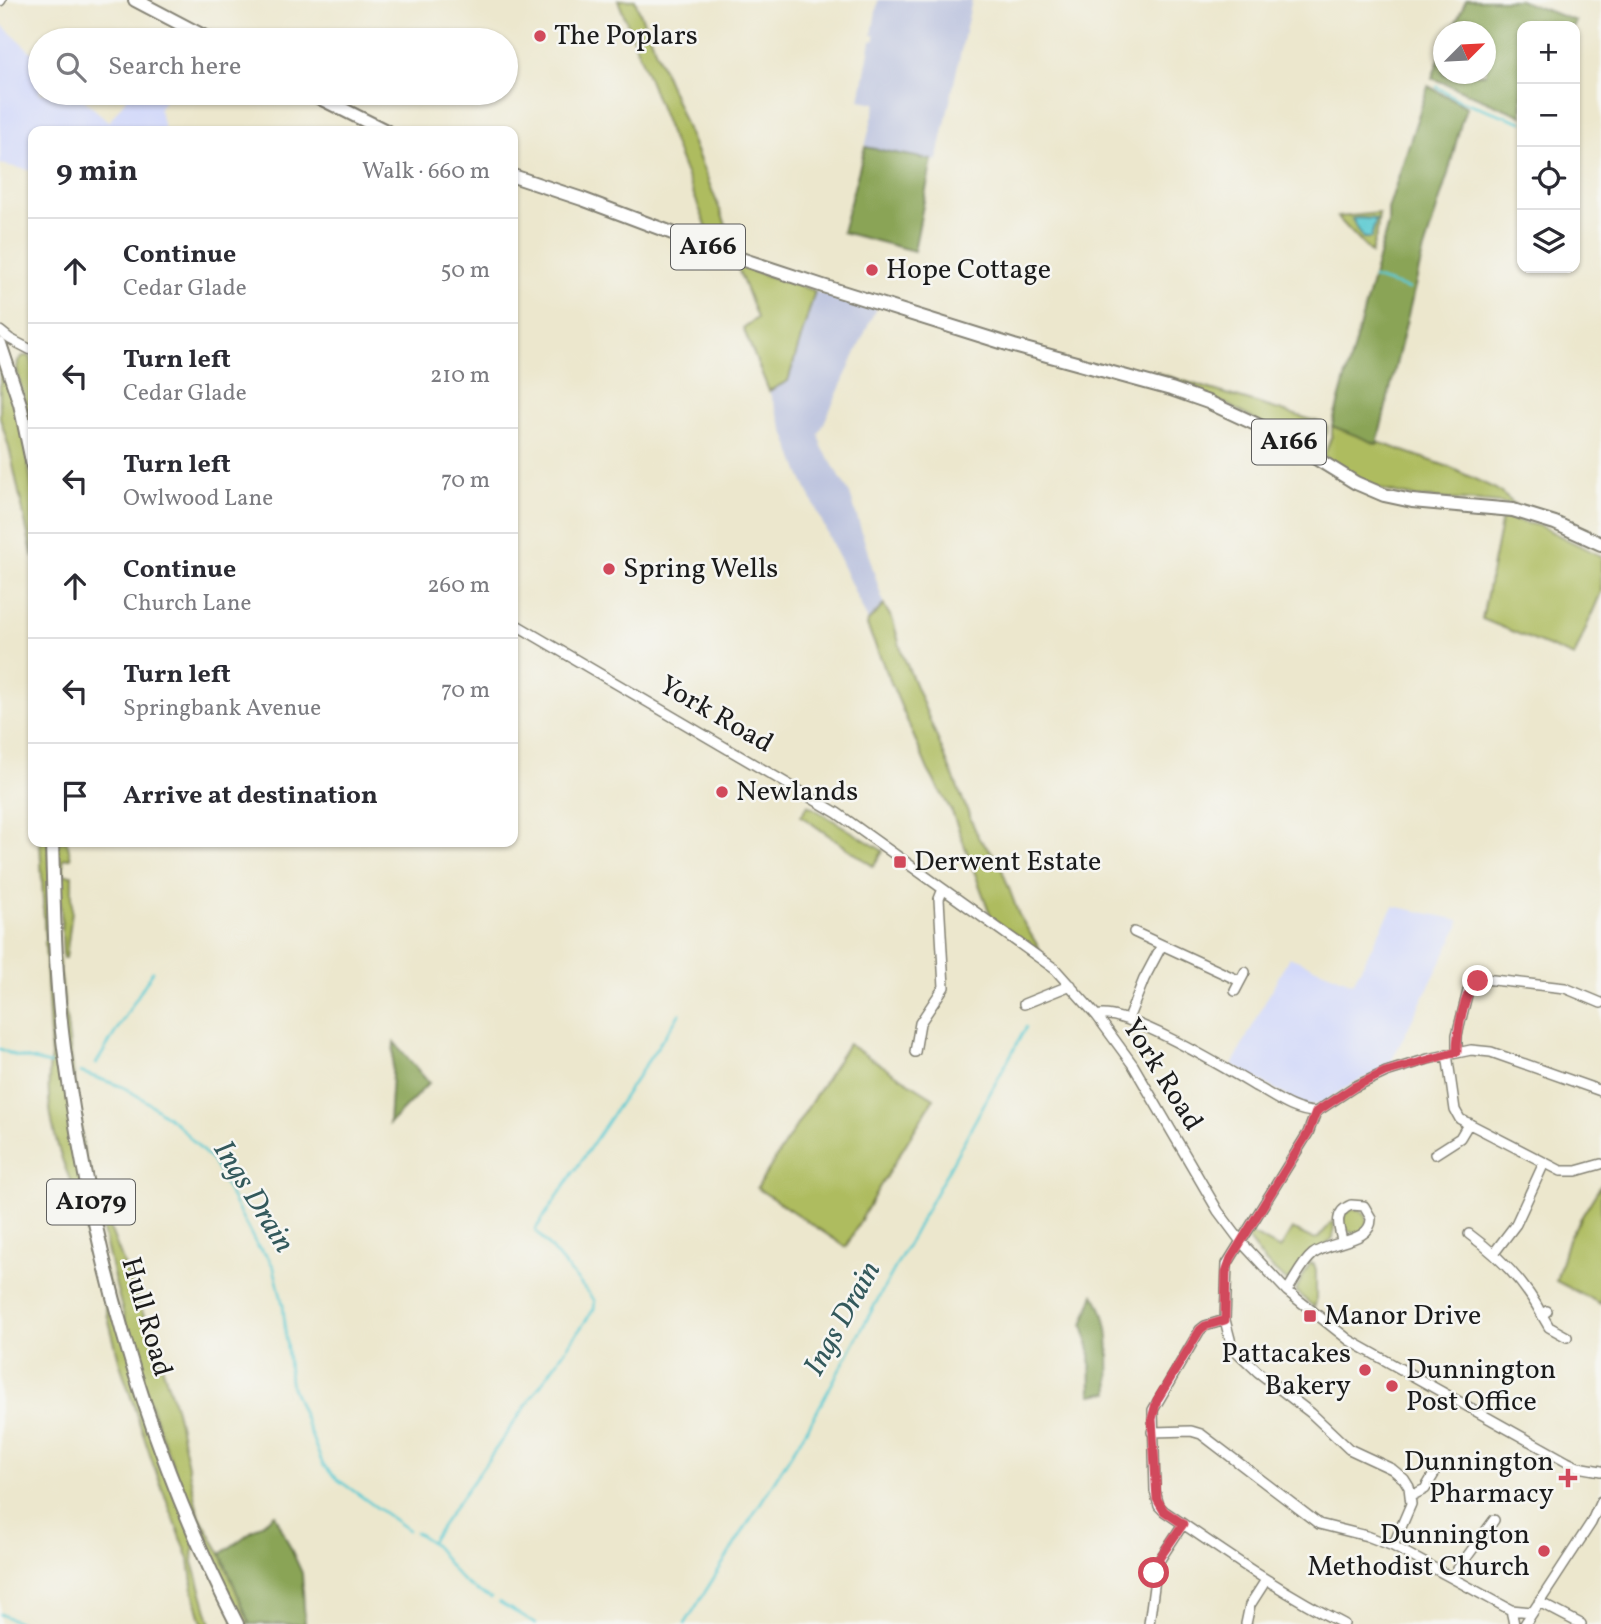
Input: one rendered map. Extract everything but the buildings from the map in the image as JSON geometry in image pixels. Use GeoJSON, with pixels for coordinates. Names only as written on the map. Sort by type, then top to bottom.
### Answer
{"type":"FeatureCollection","features":[{"type":"Feature","properties":{"kind":"highway"},"geometry":{"type":"LineString","coordinates":[[135,0],[189,28]]}},
{"type":"Feature","properties":{"kind":"highway"},"geometry":{"type":"LineString","coordinates":[[334,105],[376,126]]}},
{"type":"Feature","properties":{"kind":"highway","name":"A166"},"geometry":{"type":"LineString","coordinates":[[518,178],[823,286],[1014,346],[1171,389],[1208,402],[1275,433],[1356,483],[1384,495],[1412,502],[1513,510],[1555,523],[1601,544]]}},
{"type":"Feature","properties":{"kind":"highway"},"geometry":{"type":"LineString","coordinates":[[0,344],[20,404],[28,442]]}},
{"type":"Feature","properties":{"kind":"highway","name":"Hull Road"},"geometry":{"type":"LineString","coordinates":[[52,847],[58,984],[64,1048],[105,1265],[157,1438],[201,1547],[237,1624]]}},
{"type":"Feature","properties":{"kind":"street"},"geometry":{"type":"LineString","coordinates":[[0,331],[28,348]]}},
{"type":"Feature","properties":{"kind":"street"},"geometry":{"type":"LineString","coordinates":[[5,357],[19,350],[28,351]]}},
{"type":"Feature","properties":{"kind":"street","name":"York Road"},"geometry":{"type":"LineString","coordinates":[[518,626],[837,813],[1049,964],[1097,1016],[1133,1065],[1218,1211],[1287,1291],[1349,1340],[1401,1370],[1567,1462],[1601,1471]]}},
{"type":"Feature","properties":{"kind":"street"},"geometry":{"type":"LineString","coordinates":[[915,1052],[920,1023],[944,987],[939,898],[943,889]]}},
{"type":"Feature","properties":{"kind":"street"},"geometry":{"type":"LineString","coordinates":[[1134,932],[1240,982]]}},
{"type":"Feature","properties":{"kind":"street"},"geometry":{"type":"LineString","coordinates":[[1128,1019],[1144,979],[1162,945]]}},
{"type":"Feature","properties":{"kind":"street"},"geometry":{"type":"LineString","coordinates":[[1235,991],[1245,972]]}},
{"type":"Feature","properties":{"kind":"street"},"geometry":{"type":"LineString","coordinates":[[1601,1003],[1565,988],[1492,979],[1478,981],[1468,991],[1452,1053],[1455,1110],[1457,1115],[1469,1124],[1544,1163],[1568,1172],[1601,1164]]}},
{"type":"Feature","properties":{"kind":"street"},"geometry":{"type":"LineString","coordinates":[[1024,1004],[1071,985]]}},
{"type":"Feature","properties":{"kind":"street"},"geometry":{"type":"LineString","coordinates":[[1097,1016],[1106,1013],[1128,1019],[1198,1053],[1286,1103],[1308,1112],[1316,1112],[1354,1087],[1385,1072],[1471,1050],[1491,1052],[1601,1091]]}},
{"type":"Feature","properties":{"kind":"street"},"geometry":{"type":"LineString","coordinates":[[1316,1112],[1308,1133],[1227,1264],[1225,1320],[1231,1343],[1242,1358],[1311,1413],[1349,1449],[1399,1473],[1409,1487],[1411,1496],[1409,1513],[1393,1546]]}},
{"type":"Feature","properties":{"kind":"street"},"geometry":{"type":"LineString","coordinates":[[1435,1154],[1460,1139],[1469,1124]]}},
{"type":"Feature","properties":{"kind":"street"},"geometry":{"type":"LineString","coordinates":[[1494,1253],[1516,1224],[1544,1163]]}},
{"type":"Feature","properties":{"kind":"street"},"geometry":{"type":"LineString","coordinates":[[1287,1291],[1311,1256],[1369,1230],[1371,1218],[1364,1206],[1351,1205],[1340,1213],[1338,1219],[1342,1240]]}},
{"type":"Feature","properties":{"kind":"street"},"geometry":{"type":"LineString","coordinates":[[1469,1234],[1494,1253],[1524,1286],[1545,1313],[1549,1327],[1567,1337]]}},
{"type":"Feature","properties":{"kind":"street"},"geometry":{"type":"LineString","coordinates":[[1225,1320],[1200,1330],[1153,1410],[1157,1499],[1164,1511],[1266,1580],[1338,1623]]}},
{"type":"Feature","properties":{"kind":"street"},"geometry":{"type":"LineString","coordinates":[[1152,1432],[1196,1432],[1319,1524],[1367,1536],[1393,1546],[1511,1611],[1532,1612]]}},
{"type":"Feature","properties":{"kind":"street"},"geometry":{"type":"LineString","coordinates":[[1411,1496],[1425,1489],[1434,1474]]}},
{"type":"Feature","properties":{"kind":"street"},"geometry":{"type":"LineString","coordinates":[[1525,1624],[1591,1523],[1601,1501]]}},
{"type":"Feature","properties":{"kind":"street"},"geometry":{"type":"LineString","coordinates":[[1452,1577],[1494,1520]]}},
{"type":"Feature","properties":{"kind":"street"},"geometry":{"type":"LineString","coordinates":[[1149,1624],[1157,1564],[1183,1524]]}},
{"type":"Feature","properties":{"kind":"street"},"geometry":{"type":"LineString","coordinates":[[1246,1624],[1250,1605],[1266,1580]]}},
{"type":"Feature","properties":{"kind":"street"},"geometry":{"type":"LineString","coordinates":[[1539,1602],[1569,1621],[1581,1624]]}},
{"type":"Feature","properties":{"kind":"street"},"geometry":{"type":"LineString","coordinates":[[1511,1611],[1514,1624]]}},
{"type":"Feature","properties":{"kind":"shaded area"},"geometry":{"type":"Polygon","coordinates":[[[878,0],[972,0],[937,161],[865,147],[876,103],[860,100],[871,41],[875,40],[875,35],[872,35],[878,0]]]}},
{"type":"Feature","properties":{"kind":"shaded area"},"geometry":{"type":"Polygon","coordinates":[[[0,23],[28,49],[28,105],[90,105],[109,122],[121,105],[162,105],[159,109],[164,126],[28,126],[28,170],[0,164],[0,23]]]}},
{"type":"Feature","properties":{"kind":"shaded area"},"geometry":{"type":"Polygon","coordinates":[[[815,291],[876,308],[819,434],[822,447],[850,494],[884,605],[868,621],[800,474],[769,391],[788,381],[815,291]]]}},
{"type":"Feature","properties":{"kind":"shaded area"},"geometry":{"type":"Polygon","coordinates":[[[1393,906],[1459,920],[1459,926],[1388,1068],[1355,1082],[1320,1104],[1305,1106],[1232,1065],[1289,957],[1353,983],[1393,906]]]}},
{"type":"Feature","properties":{"kind":"green space"},"geometry":{"type":"Polygon","coordinates":[[[618,0],[635,0],[735,247],[712,241],[618,0]]]}},
{"type":"Feature","properties":{"kind":"green space"},"geometry":{"type":"Polygon","coordinates":[[[1466,0],[1519,0],[1576,21],[1517,21],[1517,114],[1446,84],[1496,84],[1496,21],[1457,21],[1466,0]]]}},
{"type":"Feature","properties":{"kind":"green space"},"geometry":{"type":"Polygon","coordinates":[[[1428,86],[1467,107],[1423,253],[1377,444],[1332,426],[1388,223],[1388,209],[1428,86]]]}},
{"type":"Feature","properties":{"kind":"green space"},"geometry":{"type":"Polygon","coordinates":[[[865,147],[932,160],[914,251],[842,232],[865,147]]]}},
{"type":"Feature","properties":{"kind":"green space"},"geometry":{"type":"Polygon","coordinates":[[[1379,213],[1371,253],[1337,217],[1379,213]]]}},
{"type":"Feature","properties":{"kind":"green space"},"geometry":{"type":"Polygon","coordinates":[[[737,266],[815,291],[788,381],[769,391],[743,328],[757,318],[737,266]]]}},
{"type":"Feature","properties":{"kind":"green space"},"geometry":{"type":"Polygon","coordinates":[[[23,356],[28,356],[28,414],[17,370],[18,361],[23,356]]]}},
{"type":"Feature","properties":{"kind":"green space"},"geometry":{"type":"Polygon","coordinates":[[[0,361],[23,431],[28,462],[28,535],[10,451],[0,417],[0,361]]]}},
{"type":"Feature","properties":{"kind":"green space"},"geometry":{"type":"Polygon","coordinates":[[[1154,372],[1322,423],[1327,426],[1327,432],[1318,454],[1226,404],[1154,372]]]}},
{"type":"Feature","properties":{"kind":"green space"},"geometry":{"type":"Polygon","coordinates":[[[1332,426],[1449,467],[1496,489],[1517,506],[1407,495],[1373,486],[1324,456],[1332,435],[1332,426]]]}},
{"type":"Feature","properties":{"kind":"green space"},"geometry":{"type":"Polygon","coordinates":[[[1502,518],[1540,526],[1601,556],[1601,592],[1574,657],[1482,619],[1502,518]]]}},
{"type":"Feature","properties":{"kind":"green space"},"geometry":{"type":"Polygon","coordinates":[[[884,605],[893,621],[902,653],[979,839],[998,859],[1019,915],[1041,951],[992,919],[952,812],[928,770],[867,626],[868,621],[884,605]]]}},
{"type":"Feature","properties":{"kind":"green space"},"geometry":{"type":"Polygon","coordinates":[[[808,805],[883,851],[873,866],[801,816],[808,805]]]}},
{"type":"Feature","properties":{"kind":"green space"},"geometry":{"type":"Polygon","coordinates":[[[40,847],[49,847],[52,911],[96,1245],[194,1541],[193,1562],[211,1624],[203,1624],[201,1620],[193,1591],[189,1559],[154,1467],[120,1364],[76,1193],[57,1144],[50,1109],[51,1056],[40,847]]]}},
{"type":"Feature","properties":{"kind":"green space"},"geometry":{"type":"Polygon","coordinates":[[[58,847],[68,847],[71,858],[63,859],[64,875],[72,875],[72,911],[66,958],[63,958],[58,847]]]}},
{"type":"Feature","properties":{"kind":"green space"},"geometry":{"type":"Polygon","coordinates":[[[394,1042],[429,1083],[389,1124],[394,1042]]]}},
{"type":"Feature","properties":{"kind":"green space"},"geometry":{"type":"Polygon","coordinates":[[[848,1044],[934,1098],[846,1247],[757,1188],[848,1044]]]}},
{"type":"Feature","properties":{"kind":"green space"},"geometry":{"type":"Polygon","coordinates":[[[1601,1185],[1601,1304],[1556,1281],[1568,1239],[1601,1185]]]}},
{"type":"Feature","properties":{"kind":"green space"},"geometry":{"type":"Polygon","coordinates":[[[1355,1209],[1364,1212],[1367,1221],[1364,1230],[1355,1233],[1346,1230],[1343,1221],[1346,1212],[1355,1209]]]}},
{"type":"Feature","properties":{"kind":"green space"},"geometry":{"type":"Polygon","coordinates":[[[99,1213],[112,1233],[156,1347],[176,1410],[198,1513],[221,1554],[250,1624],[244,1624],[197,1522],[156,1421],[115,1283],[99,1213]]]}},
{"type":"Feature","properties":{"kind":"green space"},"geometry":{"type":"Polygon","coordinates":[[[1332,1222],[1333,1238],[1287,1281],[1266,1263],[1248,1240],[1250,1233],[1280,1249],[1292,1229],[1313,1239],[1318,1238],[1332,1222]]]}},
{"type":"Feature","properties":{"kind":"green space"},"geometry":{"type":"Polygon","coordinates":[[[1310,1263],[1314,1264],[1316,1270],[1314,1307],[1295,1291],[1310,1263]]]}},
{"type":"Feature","properties":{"kind":"green space"},"geometry":{"type":"Polygon","coordinates":[[[1094,1294],[1107,1328],[1110,1392],[1091,1395],[1090,1350],[1083,1325],[1094,1294]]]}},
{"type":"Feature","properties":{"kind":"green space"},"geometry":{"type":"Polygon","coordinates":[[[275,1514],[302,1573],[305,1624],[250,1624],[221,1554],[275,1514]]]}},
{"type":"Feature","properties":{"kind":"water"},"geometry":{"type":"Polygon","coordinates":[[[1352,219],[1376,219],[1371,238],[1363,238],[1352,219]]]}},
{"type":"Feature","properties":{"kind":"waterway"},"geometry":{"type":"LineString","coordinates":[[1437,87],[1459,100],[1517,120]]}},
{"type":"Feature","properties":{"kind":"waterway"},"geometry":{"type":"LineString","coordinates":[[1373,278],[1409,289]]}},
{"type":"Feature","properties":{"kind":"waterway"},"geometry":{"type":"LineString","coordinates":[[96,1064],[153,971]]}},
{"type":"Feature","properties":{"kind":"waterway"},"geometry":{"type":"LineString","coordinates":[[431,1541],[594,1309],[595,1301],[535,1230],[680,1013]]}},
{"type":"Feature","properties":{"kind":"waterway","name":"Ings Drain"},"geometry":{"type":"LineString","coordinates":[[685,1624],[810,1424],[1026,1027]]}},
{"type":"Feature","properties":{"kind":"waterway","name":"Ings Drain"},"geometry":{"type":"LineString","coordinates":[[0,1049],[16,1056],[50,1064]]}},
{"type":"Feature","properties":{"kind":"waterway","name":"Ings Drain"},"geometry":{"type":"LineString","coordinates":[[80,1072],[123,1087],[146,1101],[177,1124],[213,1162],[257,1246],[274,1268],[283,1305],[290,1382],[323,1465],[337,1479],[408,1530]]}},
{"type":"Feature","properties":{"kind":"waterway","name":"Ings Drain"},"geometry":{"type":"LineString","coordinates":[[415,1532],[436,1547],[462,1580],[491,1598]]}},
{"type":"Feature","properties":{"kind":"waterway","name":"Ings Drain"},"geometry":{"type":"LineString","coordinates":[[499,1602],[535,1624]]}},
{"type":"Feature","properties":{"kind":"waterway"},"geometry":{"type":"LineString","coordinates":[[0,1614],[23,1624]]}},
{"type":"Feature","properties":{"kind":"place","name":"The Poplars"},"geometry":{"type":"Point","coordinates":[540,36]}},
{"type":"Feature","properties":{"kind":"place","name":"Hope Cottage"},"geometry":{"type":"Point","coordinates":[872,270]}},
{"type":"Feature","properties":{"kind":"place","name":"Spring Wells"},"geometry":{"type":"Point","coordinates":[609,569]}},
{"type":"Feature","properties":{"kind":"place","name":"Newlands"},"geometry":{"type":"Point","coordinates":[722,792]}},
{"type":"Feature","properties":{"kind":"place","name":"Derwent Estate"},"geometry":{"type":"Point","coordinates":[900,862]}},
{"type":"Feature","properties":{"kind":"place","name":"Manor Drive"},"geometry":{"type":"Point","coordinates":[1310,1316]}},
{"type":"Feature","properties":{"kind":"place","name":"Pattacakes Bakery"},"geometry":{"type":"Point","coordinates":[1365,1370]}},
{"type":"Feature","properties":{"kind":"place","name":"Dunnington Post Office"},"geometry":{"type":"Point","coordinates":[1392,1386]}},
{"type":"Feature","properties":{"kind":"place","name":"Dunnington Pharmacy"},"geometry":{"type":"Point","coordinates":[1568,1478]}},
{"type":"Feature","properties":{"kind":"place","name":"Dunnington Methodist Church"},"geometry":{"type":"Point","coordinates":[1544,1551]}},
{"type":"Feature","properties":{"kind":"route"},"geometry":{"type":"LineString","coordinates":[[1154,1573],[1160,1557],[1183,1524],[1164,1511],[1157,1499],[1153,1410],[1200,1330],[1225,1320],[1227,1264],[1308,1133],[1316,1112],[1354,1087],[1385,1072],[1457,1052],[1457,1035],[1468,991],[1478,981]]}}]}
